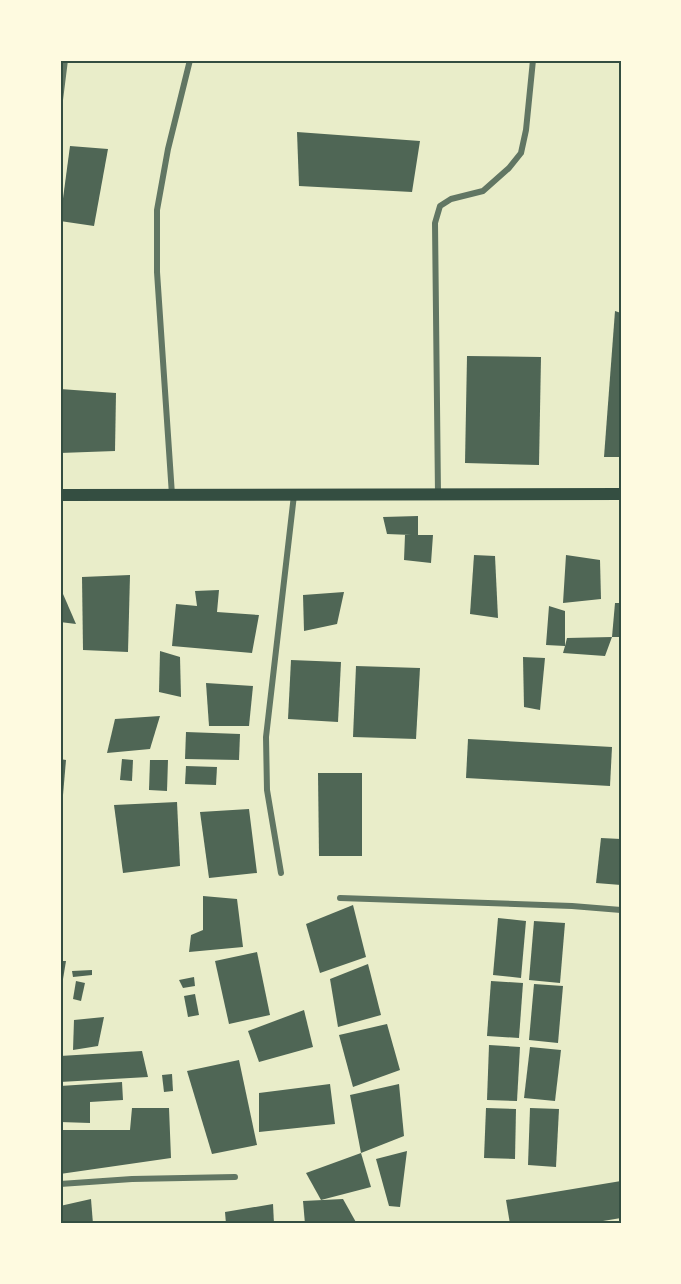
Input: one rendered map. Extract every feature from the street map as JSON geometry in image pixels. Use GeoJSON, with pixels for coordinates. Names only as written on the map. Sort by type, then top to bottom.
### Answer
{"type":"FeatureCollection","features":[{"type":"Feature","properties":{"kind":"main road"},"geometry":{"type":"LineString","coordinates":[[60,495],[621,494]]}},
{"type":"Feature","properties":{"kind":"street"},"geometry":{"type":"LineString","coordinates":[[60,100],[65,60]]}},
{"type":"Feature","properties":{"kind":"street"},"geometry":{"type":"LineString","coordinates":[[172,495],[157,272],[157,210],[168,149],[190,60]]}},
{"type":"Feature","properties":{"kind":"street"},"geometry":{"type":"LineString","coordinates":[[438,494],[435,223],[440,206],[451,199],[483,191],[509,168],[521,153],[526,130],[533,60]]}},
{"type":"Feature","properties":{"kind":"street"},"geometry":{"type":"LineString","coordinates":[[281,873],[267,790],[266,737],[294,494]]}},
{"type":"Feature","properties":{"kind":"street"},"geometry":{"type":"LineString","coordinates":[[340,898],[572,906],[621,910]]}},
{"type":"Feature","properties":{"kind":"street"},"geometry":{"type":"LineString","coordinates":[[60,1184],[132,1179],[235,1177]]}},
{"type":"Feature","properties":{"kind":"building"},"geometry":{"type":"Polygon","coordinates":[[[297,132],[420,141],[412,192],[299,186],[297,132]]]}},
{"type":"Feature","properties":{"kind":"building"},"geometry":{"type":"Polygon","coordinates":[[[70,146],[108,149],[94,226],[60,221],[70,146]]]}},
{"type":"Feature","properties":{"kind":"building"},"geometry":{"type":"Polygon","coordinates":[[[615,311],[621,313],[621,457],[604,457],[615,311]]]}},
{"type":"Feature","properties":{"kind":"building"},"geometry":{"type":"Polygon","coordinates":[[[467,356],[541,357],[539,465],[465,463],[467,356]]]}},
{"type":"Feature","properties":{"kind":"building"},"geometry":{"type":"Polygon","coordinates":[[[60,389],[116,393],[115,451],[60,453],[60,389]]]}},
{"type":"Feature","properties":{"kind":"building"},"geometry":{"type":"Polygon","coordinates":[[[418,516],[418,535],[433,535],[431,563],[404,560],[405,535],[411,535],[387,534],[383,517],[418,516]]]}},
{"type":"Feature","properties":{"kind":"building"},"geometry":{"type":"Polygon","coordinates":[[[474,555],[495,556],[498,618],[470,614],[474,555]]]}},
{"type":"Feature","properties":{"kind":"building"},"geometry":{"type":"Polygon","coordinates":[[[566,555],[600,560],[601,599],[563,603],[566,555]]]}},
{"type":"Feature","properties":{"kind":"building"},"geometry":{"type":"Polygon","coordinates":[[[130,575],[128,652],[83,650],[82,577],[130,575]]]}},
{"type":"Feature","properties":{"kind":"building"},"geometry":{"type":"Polygon","coordinates":[[[60,587],[76,624],[60,622],[60,587]]]}},
{"type":"Feature","properties":{"kind":"building"},"geometry":{"type":"Polygon","coordinates":[[[219,590],[217,612],[259,615],[252,653],[172,646],[176,604],[197,606],[195,591],[219,590]]]}},
{"type":"Feature","properties":{"kind":"building"},"geometry":{"type":"Polygon","coordinates":[[[344,592],[337,624],[304,631],[303,595],[344,592]]]}},
{"type":"Feature","properties":{"kind":"building"},"geometry":{"type":"Polygon","coordinates":[[[615,603],[621,603],[621,637],[612,637],[615,603]]]}},
{"type":"Feature","properties":{"kind":"building"},"geometry":{"type":"Polygon","coordinates":[[[549,606],[565,611],[565,646],[546,645],[549,606]]]}},
{"type":"Feature","properties":{"kind":"building"},"geometry":{"type":"Polygon","coordinates":[[[612,637],[605,656],[563,653],[567,638],[612,637]]]}},
{"type":"Feature","properties":{"kind":"building"},"geometry":{"type":"Polygon","coordinates":[[[160,651],[180,657],[181,697],[159,692],[160,651]]]}},
{"type":"Feature","properties":{"kind":"building"},"geometry":{"type":"Polygon","coordinates":[[[523,657],[545,658],[540,710],[524,707],[523,657]]]}},
{"type":"Feature","properties":{"kind":"building"},"geometry":{"type":"Polygon","coordinates":[[[291,660],[341,662],[338,722],[288,719],[291,660]]]}},
{"type":"Feature","properties":{"kind":"building"},"geometry":{"type":"Polygon","coordinates":[[[356,666],[420,668],[416,739],[353,737],[356,666]]]}},
{"type":"Feature","properties":{"kind":"building"},"geometry":{"type":"Polygon","coordinates":[[[206,683],[253,686],[249,726],[209,726],[206,683]]]}},
{"type":"Feature","properties":{"kind":"building"},"geometry":{"type":"Polygon","coordinates":[[[160,716],[150,749],[107,753],[115,719],[160,716]]]}},
{"type":"Feature","properties":{"kind":"building"},"geometry":{"type":"Polygon","coordinates":[[[186,732],[240,734],[239,760],[185,759],[186,732]]]}},
{"type":"Feature","properties":{"kind":"building"},"geometry":{"type":"Polygon","coordinates":[[[468,739],[612,747],[610,786],[466,778],[468,739]]]}},
{"type":"Feature","properties":{"kind":"building"},"geometry":{"type":"Polygon","coordinates":[[[60,759],[66,760],[63,795],[60,796],[60,759]]]}},
{"type":"Feature","properties":{"kind":"building"},"geometry":{"type":"Polygon","coordinates":[[[122,759],[133,760],[132,781],[120,780],[122,759]]]}},
{"type":"Feature","properties":{"kind":"building"},"geometry":{"type":"Polygon","coordinates":[[[150,760],[168,760],[167,791],[149,790],[150,760]]]}},
{"type":"Feature","properties":{"kind":"building"},"geometry":{"type":"Polygon","coordinates":[[[186,766],[217,767],[216,785],[185,784],[186,766]]]}},
{"type":"Feature","properties":{"kind":"building"},"geometry":{"type":"Polygon","coordinates":[[[318,773],[362,773],[362,856],[319,856],[318,773]]]}},
{"type":"Feature","properties":{"kind":"building"},"geometry":{"type":"Polygon","coordinates":[[[177,802],[180,866],[123,873],[114,805],[177,802]]]}},
{"type":"Feature","properties":{"kind":"building"},"geometry":{"type":"Polygon","coordinates":[[[249,809],[257,873],[209,878],[200,812],[249,809]]]}},
{"type":"Feature","properties":{"kind":"building"},"geometry":{"type":"Polygon","coordinates":[[[601,838],[621,839],[621,885],[596,883],[601,838]]]}},
{"type":"Feature","properties":{"kind":"building"},"geometry":{"type":"Polygon","coordinates":[[[203,896],[237,899],[243,947],[189,952],[191,935],[203,930],[203,896]]]}},
{"type":"Feature","properties":{"kind":"building"},"geometry":{"type":"Polygon","coordinates":[[[353,905],[366,957],[320,973],[306,924],[353,905]]]}},
{"type":"Feature","properties":{"kind":"building"},"geometry":{"type":"Polygon","coordinates":[[[498,918],[526,921],[521,978],[493,975],[498,918]]]}},
{"type":"Feature","properties":{"kind":"building"},"geometry":{"type":"Polygon","coordinates":[[[534,921],[565,923],[560,983],[529,980],[534,921]]]}},
{"type":"Feature","properties":{"kind":"building"},"geometry":{"type":"Polygon","coordinates":[[[257,952],[270,1015],[229,1024],[215,961],[257,952]]]}},
{"type":"Feature","properties":{"kind":"building"},"geometry":{"type":"Polygon","coordinates":[[[60,961],[66,961],[61,991],[60,990],[60,961]]]}},
{"type":"Feature","properties":{"kind":"building"},"geometry":{"type":"Polygon","coordinates":[[[368,964],[381,1015],[338,1027],[330,979],[368,964]]]}},
{"type":"Feature","properties":{"kind":"building"},"geometry":{"type":"Polygon","coordinates":[[[92,970],[92,975],[73,977],[72,971],[92,970]]]}},
{"type":"Feature","properties":{"kind":"building"},"geometry":{"type":"Polygon","coordinates":[[[194,977],[195,986],[183,988],[179,980],[194,977]]]}},
{"type":"Feature","properties":{"kind":"building"},"geometry":{"type":"Polygon","coordinates":[[[76,981],[85,983],[81,1001],[73,999],[76,981]]]}},
{"type":"Feature","properties":{"kind":"building"},"geometry":{"type":"Polygon","coordinates":[[[491,981],[523,983],[519,1038],[487,1036],[491,981]]]}},
{"type":"Feature","properties":{"kind":"building"},"geometry":{"type":"Polygon","coordinates":[[[534,984],[563,986],[558,1043],[529,1040],[534,984]]]}},
{"type":"Feature","properties":{"kind":"building"},"geometry":{"type":"Polygon","coordinates":[[[195,994],[199,1015],[188,1017],[184,996],[195,994]]]}},
{"type":"Feature","properties":{"kind":"building"},"geometry":{"type":"Polygon","coordinates":[[[304,1010],[313,1047],[259,1062],[248,1031],[304,1010]]]}},
{"type":"Feature","properties":{"kind":"building"},"geometry":{"type":"Polygon","coordinates":[[[104,1017],[98,1046],[73,1050],[74,1020],[104,1017]]]}},
{"type":"Feature","properties":{"kind":"building"},"geometry":{"type":"Polygon","coordinates":[[[387,1024],[400,1070],[353,1087],[339,1035],[387,1024]]]}},
{"type":"Feature","properties":{"kind":"building"},"geometry":{"type":"Polygon","coordinates":[[[489,1045],[520,1047],[517,1101],[487,1100],[489,1045]]]}},
{"type":"Feature","properties":{"kind":"building"},"geometry":{"type":"Polygon","coordinates":[[[530,1047],[561,1050],[555,1101],[524,1098],[530,1047]]]}},
{"type":"Feature","properties":{"kind":"building"},"geometry":{"type":"Polygon","coordinates":[[[142,1051],[148,1077],[60,1082],[60,1056],[142,1051]]]}},
{"type":"Feature","properties":{"kind":"building"},"geometry":{"type":"Polygon","coordinates":[[[239,1060],[257,1145],[212,1154],[187,1071],[239,1060]]]}},
{"type":"Feature","properties":{"kind":"building"},"geometry":{"type":"Polygon","coordinates":[[[172,1074],[173,1091],[164,1092],[162,1075],[172,1074]]]}},
{"type":"Feature","properties":{"kind":"building"},"geometry":{"type":"Polygon","coordinates":[[[122,1082],[123,1100],[90,1102],[90,1123],[60,1122],[60,1086],[122,1082]]]}},
{"type":"Feature","properties":{"kind":"building"},"geometry":{"type":"Polygon","coordinates":[[[330,1084],[335,1124],[259,1132],[259,1093],[330,1084]]]}},
{"type":"Feature","properties":{"kind":"building"},"geometry":{"type":"Polygon","coordinates":[[[399,1084],[404,1136],[361,1153],[350,1095],[399,1084]]]}},
{"type":"Feature","properties":{"kind":"building"},"geometry":{"type":"Polygon","coordinates":[[[132,1108],[169,1108],[171,1158],[60,1174],[60,1130],[130,1130],[132,1108]]]}},
{"type":"Feature","properties":{"kind":"building"},"geometry":{"type":"Polygon","coordinates":[[[486,1108],[516,1109],[515,1159],[484,1158],[486,1108]]]}},
{"type":"Feature","properties":{"kind":"building"},"geometry":{"type":"Polygon","coordinates":[[[530,1108],[559,1109],[556,1167],[528,1165],[530,1108]]]}},
{"type":"Feature","properties":{"kind":"building"},"geometry":{"type":"Polygon","coordinates":[[[407,1151],[400,1207],[389,1206],[376,1159],[407,1151]]]}},
{"type":"Feature","properties":{"kind":"building"},"geometry":{"type":"Polygon","coordinates":[[[361,1153],[371,1187],[321,1200],[306,1173],[361,1153]]]}},
{"type":"Feature","properties":{"kind":"building"},"geometry":{"type":"Polygon","coordinates":[[[621,1181],[621,1218],[585,1224],[510,1224],[506,1200],[621,1181]]]}},
{"type":"Feature","properties":{"kind":"building"},"geometry":{"type":"Polygon","coordinates":[[[91,1199],[93,1224],[61,1224],[60,1206],[91,1199]]]}},
{"type":"Feature","properties":{"kind":"building"},"geometry":{"type":"Polygon","coordinates":[[[343,1199],[357,1224],[305,1224],[303,1201],[343,1199]]]}},
{"type":"Feature","properties":{"kind":"building"},"geometry":{"type":"Polygon","coordinates":[[[273,1204],[274,1224],[226,1224],[225,1212],[273,1204]]]}}]}
